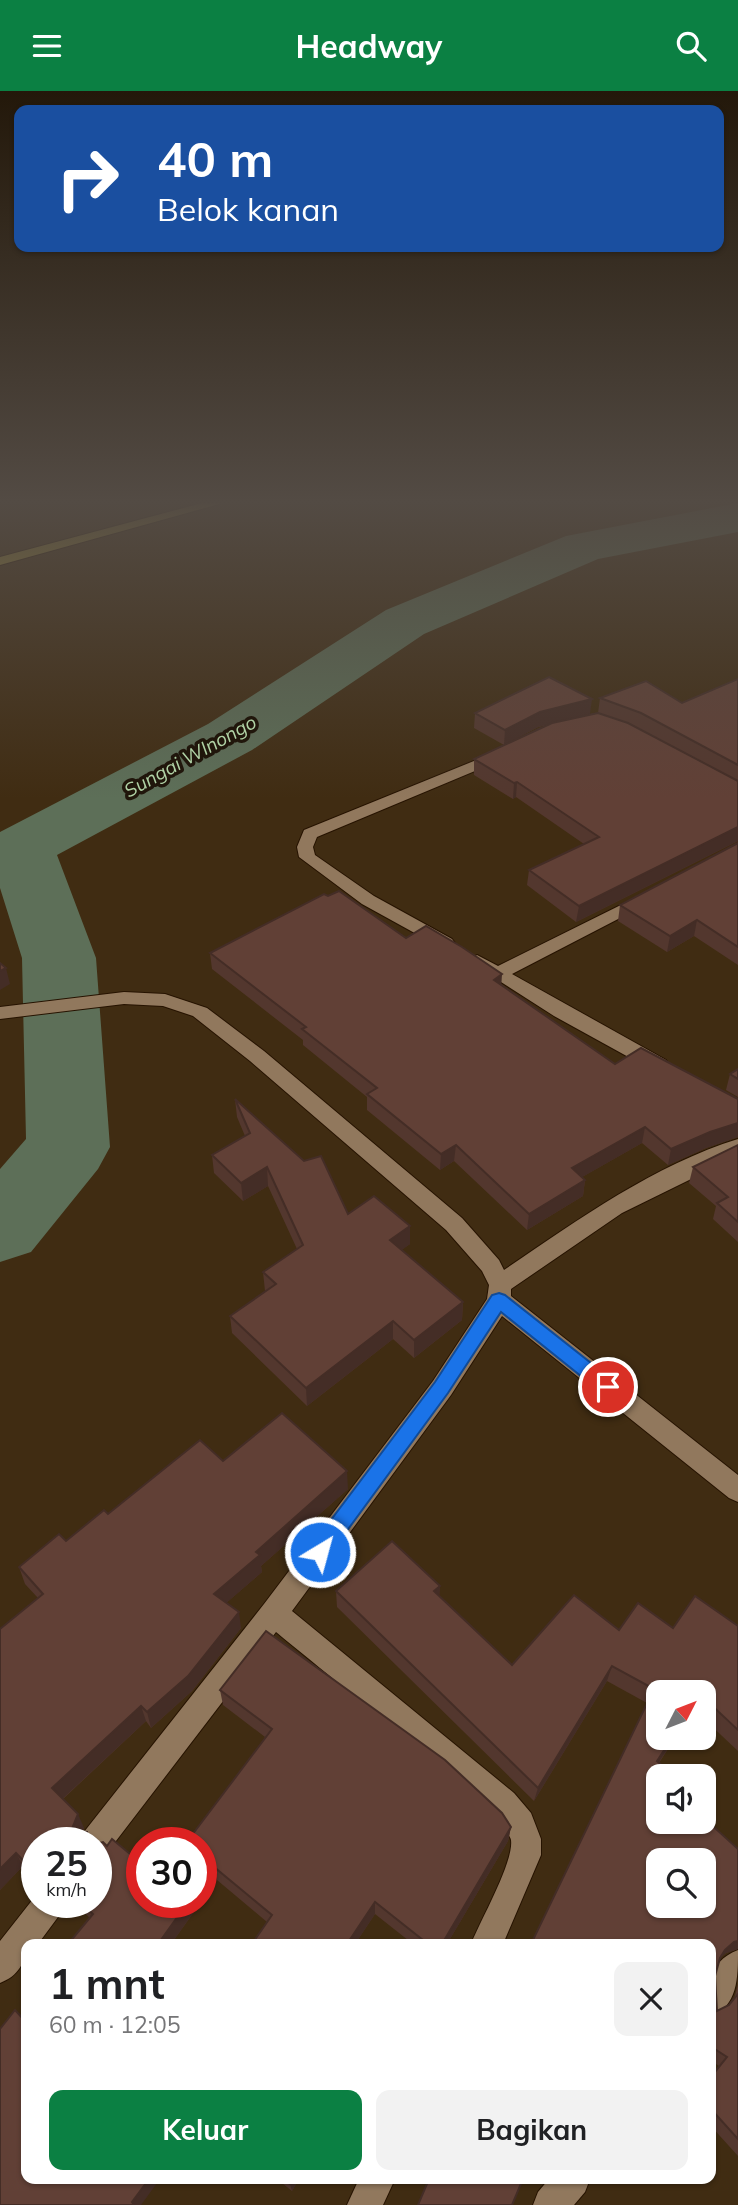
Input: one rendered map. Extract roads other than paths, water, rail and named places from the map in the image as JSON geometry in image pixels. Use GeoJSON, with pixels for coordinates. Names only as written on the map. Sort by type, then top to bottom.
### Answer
{"type":"FeatureCollection","features":[{"type":"Feature","properties":{"kind":"street"},"geometry":{"type":"LineString","coordinates":[[519,746],[310,834],[305,847],[307,857],[368,900],[499,973],[561,1012],[679,1076]]}},
{"type":"Feature","properties":{"kind":"street"},"geometry":{"type":"LineString","coordinates":[[499,973],[556,946],[653,893]]}},
{"type":"Feature","properties":{"kind":"street"},"geometry":{"type":"LineString","coordinates":[[0,1013],[124,997],[165,1000],[184,1005],[220,1025],[454,1224],[491,1266],[499,1292],[738,1490]]}},
{"type":"Feature","properties":{"kind":"street"},"geometry":{"type":"LineString","coordinates":[[107,1827],[274,1613],[442,1388],[499,1292],[614,1207],[698,1164],[738,1147]]}},
{"type":"Feature","properties":{"kind":"street"},"geometry":{"type":"LineString","coordinates":[[274,1613],[478,1780],[520,1824],[526,1839],[526,1855],[489,1939]]}},
{"type":"Feature","properties":{"kind":"street"},"geometry":{"type":"LineString","coordinates":[[22,1939],[38,1918]]}},
{"type":"Feature","properties":{"kind":"street"},"geometry":{"type":"LineString","coordinates":[[0,1967],[21,1940]]}},
{"type":"Feature","properties":{"kind":"street"},"geometry":{"type":"LineString","coordinates":[[716,1994],[738,1966]]}},
{"type":"Feature","properties":{"kind":"street"},"geometry":{"type":"LineString","coordinates":[[365,2205],[375,2184]]}},
{"type":"Feature","properties":{"kind":"street"},"geometry":{"type":"LineString","coordinates":[[551,2205],[568,2184]]}},
{"type":"Feature","properties":{"kind":"waterway","name":"Sungai WInongo"},"geometry":{"type":"LineString","coordinates":[[0,1228],[68,1147],[59,958],[21,848],[230,737],[405,622],[454,602]]}}]}
